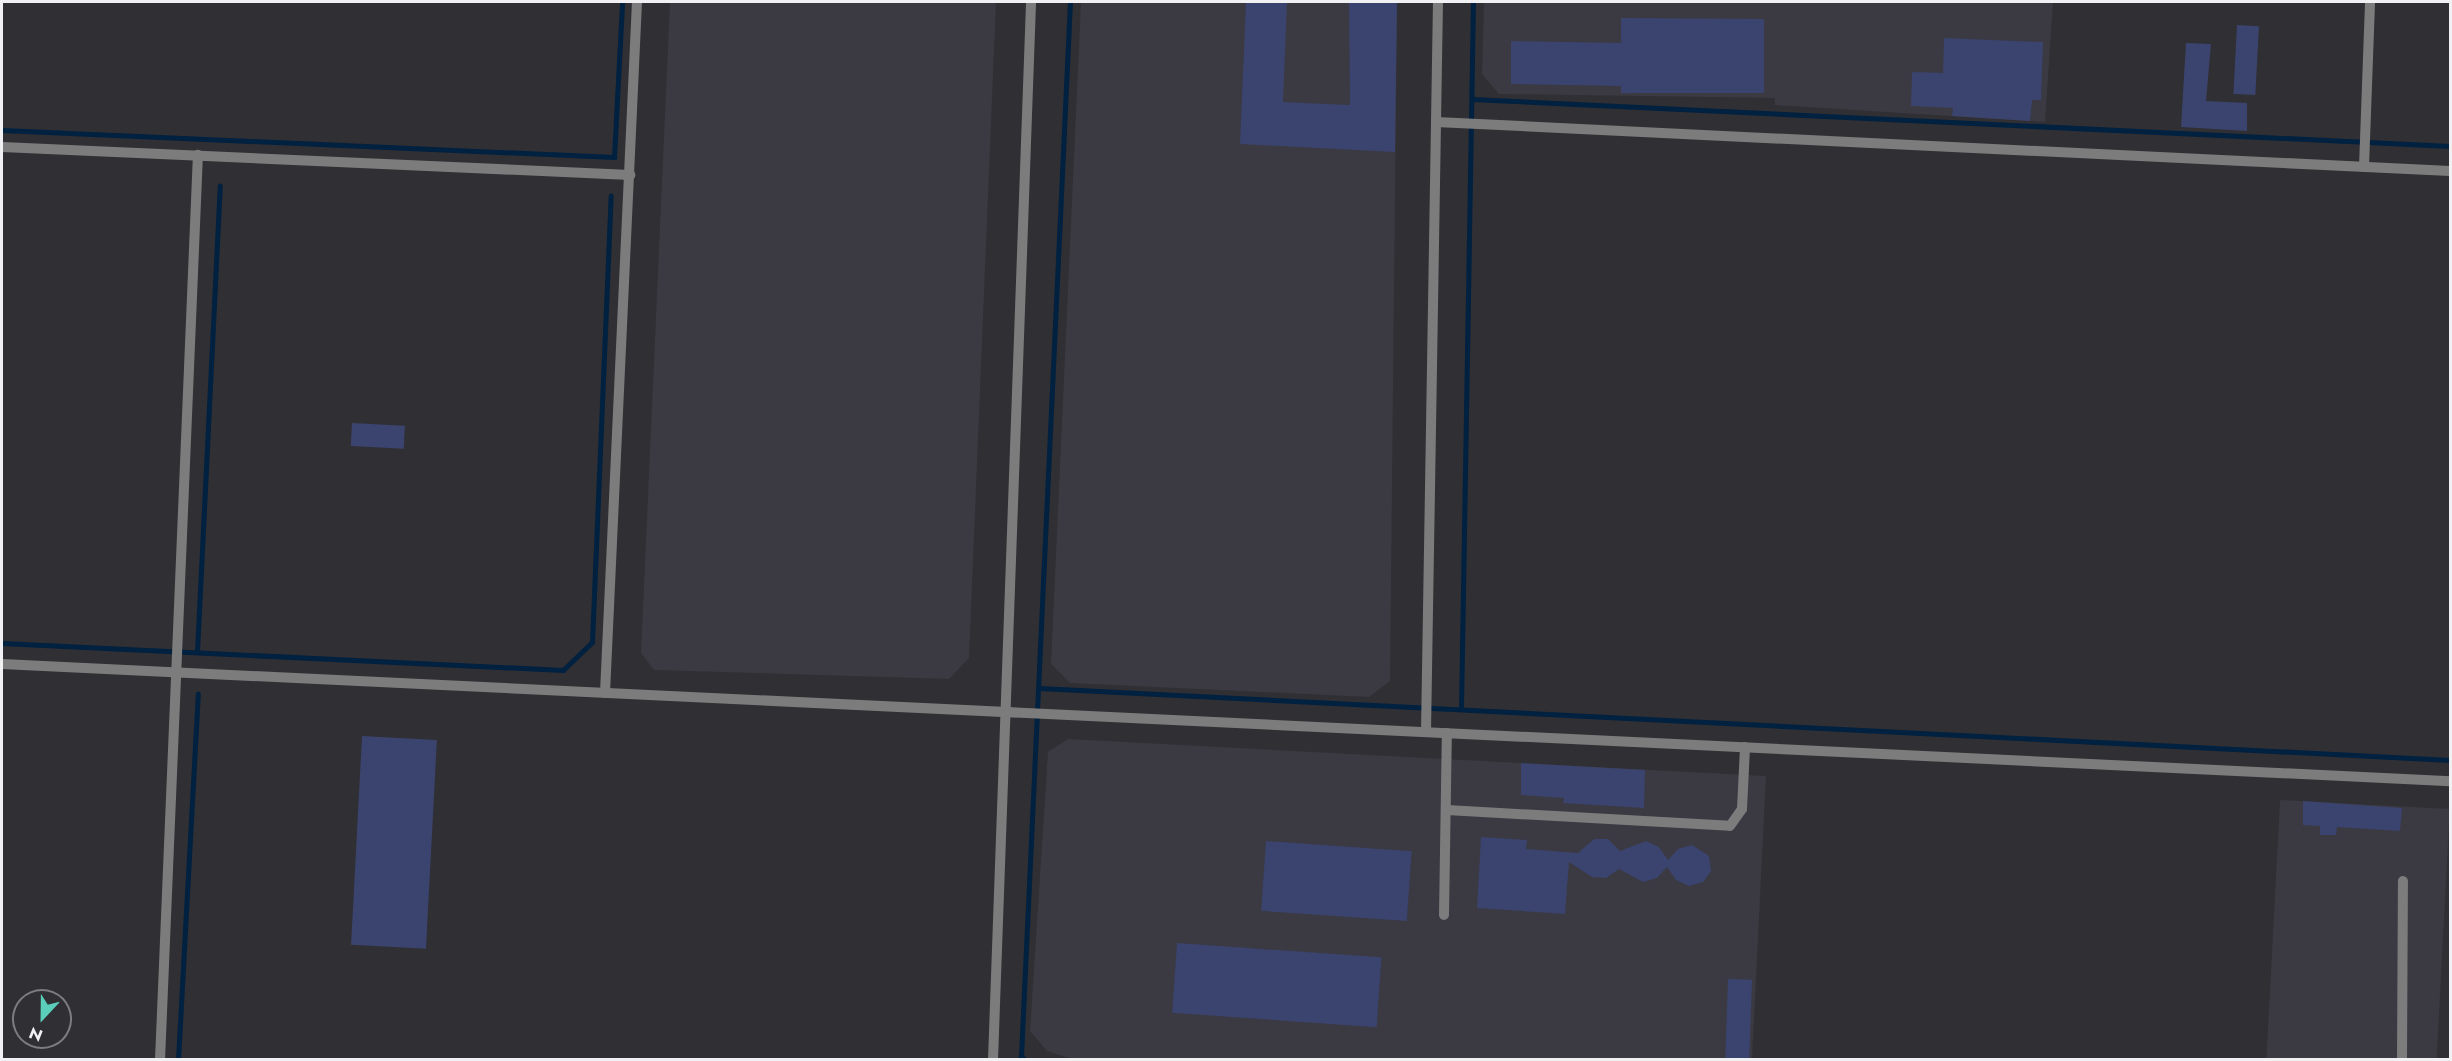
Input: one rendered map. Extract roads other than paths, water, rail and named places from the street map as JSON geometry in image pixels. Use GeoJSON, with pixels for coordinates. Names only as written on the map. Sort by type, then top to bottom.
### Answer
{"type":"FeatureCollection","features":[{"type":"Feature","properties":{"kind":"lane"},"geometry":{"type":"LineString","coordinates":[[604,693],[637,2]]}},
{"type":"Feature","properties":{"kind":"lane"},"geometry":{"type":"LineString","coordinates":[[993,1059],[1031,2]]}},
{"type":"Feature","properties":{"kind":"lane"},"geometry":{"type":"LineString","coordinates":[[1426,732],[1438,2]]}},
{"type":"Feature","properties":{"kind":"lane"},"geometry":{"type":"LineString","coordinates":[[2364,167],[2370,2]]}},
{"type":"Feature","properties":{"kind":"lane"},"geometry":{"type":"LineString","coordinates":[[1436,122],[2451,171]]}},
{"type":"Feature","properties":{"kind":"lane"},"geometry":{"type":"LineString","coordinates":[[2,147],[630,175]]}},
{"type":"Feature","properties":{"kind":"lane"},"geometry":{"type":"LineString","coordinates":[[160,1059],[198,155]]}},
{"type":"Feature","properties":{"kind":"lane"},"geometry":{"type":"LineString","coordinates":[[2,664],[2451,781]]}},
{"type":"Feature","properties":{"kind":"lane"},"geometry":{"type":"LineString","coordinates":[[1444,915],[1447,733]]}},
{"type":"Feature","properties":{"kind":"lane"},"geometry":{"type":"LineString","coordinates":[[1447,810],[1730,826],[1742,809],[1745,747]]}},
{"type":"Feature","properties":{"kind":"lane"},"geometry":{"type":"LineString","coordinates":[[2402,1059],[2403,881]]}},
{"type":"Feature","properties":{"kind":"waterway"},"geometry":{"type":"LineString","coordinates":[[2,130],[614,157],[622,2]]}},
{"type":"Feature","properties":{"kind":"waterway"},"geometry":{"type":"LineString","coordinates":[[1025,1060],[1021,1056],[1070,2]]}},
{"type":"Feature","properties":{"kind":"waterway"},"geometry":{"type":"LineString","coordinates":[[1461,709],[1473,2]]}},
{"type":"Feature","properties":{"kind":"waterway"},"geometry":{"type":"LineString","coordinates":[[1472,99],[2450,146]]}},
{"type":"Feature","properties":{"kind":"waterway"},"geometry":{"type":"LineString","coordinates":[[197,652],[220,186]]}},
{"type":"Feature","properties":{"kind":"waterway"},"geometry":{"type":"LineString","coordinates":[[2,643],[563,670],[592,642],[611,195]]}},
{"type":"Feature","properties":{"kind":"waterway"},"geometry":{"type":"LineString","coordinates":[[1039,688],[2450,760]]}},
{"type":"Feature","properties":{"kind":"waterway"},"geometry":{"type":"LineString","coordinates":[[178,1060],[198,694]]}}]}
